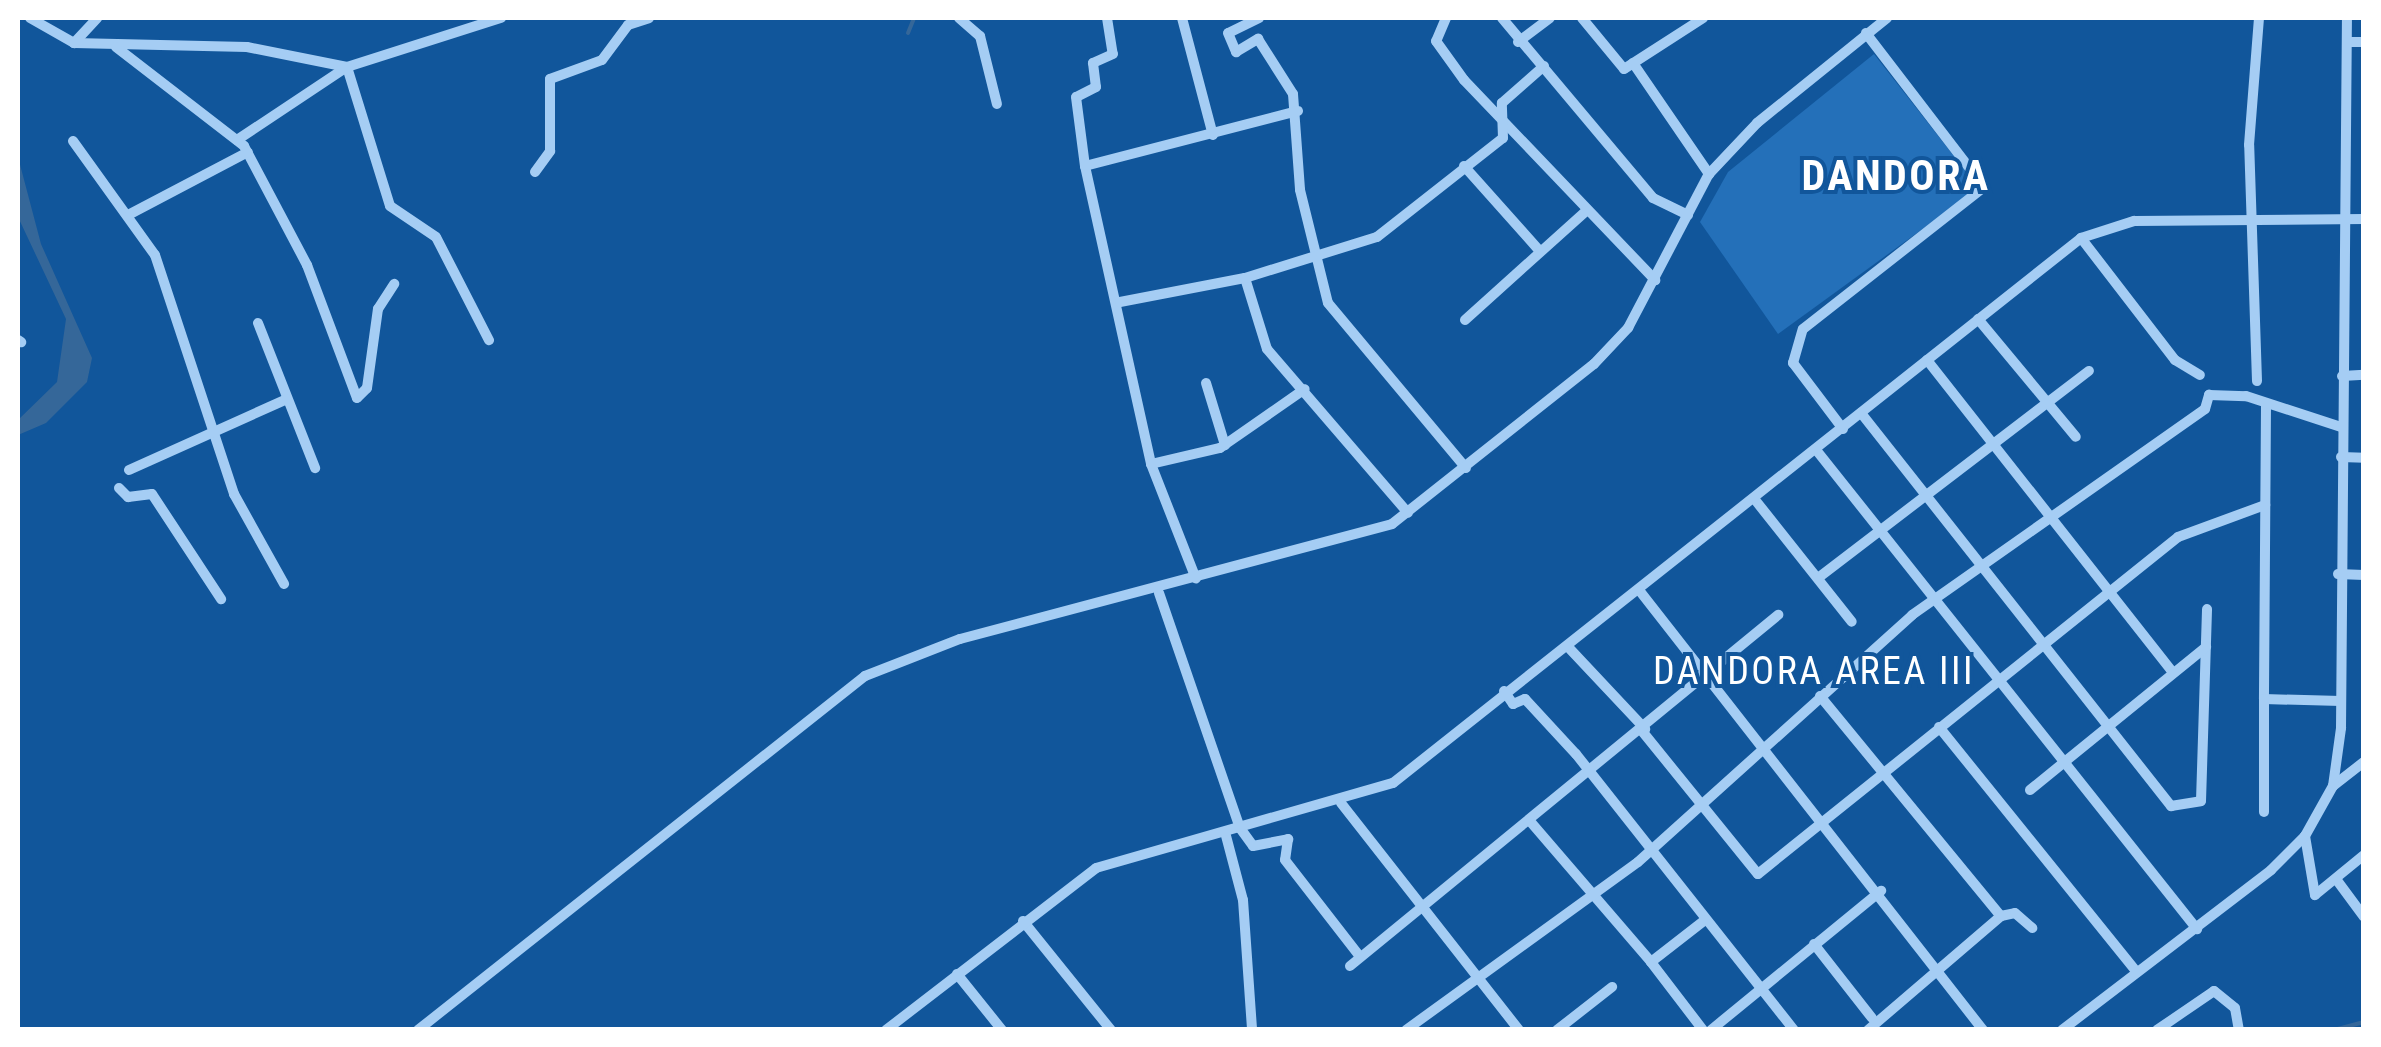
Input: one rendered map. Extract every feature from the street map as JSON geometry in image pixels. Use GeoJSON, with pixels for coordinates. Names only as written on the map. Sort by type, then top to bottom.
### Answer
{"type":"FeatureCollection","features":[{"type":"Feature","properties":{"kind":"street"},"geometry":{"type":"LineString","coordinates":[[32,18],[74,43],[116,47],[248,47],[347,67]]}},
{"type":"Feature","properties":{"kind":"street"},"geometry":{"type":"LineString","coordinates":[[74,43],[97,18]]}},
{"type":"Feature","properties":{"kind":"street"},"geometry":{"type":"LineString","coordinates":[[237,140],[347,67],[501,18]]}},
{"type":"Feature","properties":{"kind":"street"},"geometry":{"type":"LineString","coordinates":[[534,172],[550,151],[550,78],[602,60],[628,26],[649,18]]}},
{"type":"Feature","properties":{"kind":"street"},"geometry":{"type":"LineString","coordinates":[[959,18],[980,36],[997,104]]}},
{"type":"Feature","properties":{"kind":"street"},"geometry":{"type":"LineString","coordinates":[[1107,18],[1113,54],[1093,64],[1096,87],[1076,97],[1086,166],[1120,302],[1151,464],[1196,579]]}},
{"type":"Feature","properties":{"kind":"street"},"geometry":{"type":"LineString","coordinates":[[1182,18],[1213,135]]}},
{"type":"Feature","properties":{"kind":"street"},"geometry":{"type":"LineString","coordinates":[[1259,18],[1228,32],[1236,52],[1258,39],[1298,112],[1300,190],[1328,303],[1466,468]]}},
{"type":"Feature","properties":{"kind":"street"},"geometry":{"type":"LineString","coordinates":[[1446,18],[1436,40],[1586,211],[1655,280]]}},
{"type":"Feature","properties":{"kind":"street"},"geometry":{"type":"LineString","coordinates":[[1502,18],[1518,42],[1544,66],[1653,198],[1688,216]]}},
{"type":"Feature","properties":{"kind":"street"},"geometry":{"type":"LineString","coordinates":[[1518,42],[1550,18]]}},
{"type":"Feature","properties":{"kind":"street"},"geometry":{"type":"LineString","coordinates":[[1582,18],[1624,69],[1703,18]]}},
{"type":"Feature","properties":{"kind":"street"},"geometry":{"type":"LineString","coordinates":[[418,1030],[864,676],[960,638],[1160,593],[1196,579],[1348,541],[1408,513],[1594,364],[1655,280],[1709,174],[1887,18]]}},
{"type":"Feature","properties":{"kind":"street"},"geometry":{"type":"LineString","coordinates":[[2256,382],[2254,218],[2259,18]]}},
{"type":"Feature","properties":{"kind":"street"},"geometry":{"type":"LineString","coordinates":[[2333,786],[2341,700],[2338,574],[2347,18]]}},
{"type":"Feature","properties":{"kind":"street"},"geometry":{"type":"LineString","coordinates":[[1843,430],[1793,362],[1803,329],[1984,187],[1866,33]]}},
{"type":"Feature","properties":{"kind":"street"},"geometry":{"type":"LineString","coordinates":[[2347,42],[2364,42]]}},
{"type":"Feature","properties":{"kind":"street"},"geometry":{"type":"LineString","coordinates":[[116,47],[248,152],[306,265],[357,398],[367,388],[378,308],[394,284]]}},
{"type":"Feature","properties":{"kind":"street"},"geometry":{"type":"LineString","coordinates":[[1633,64],[1709,174]]}},
{"type":"Feature","properties":{"kind":"street"},"geometry":{"type":"LineString","coordinates":[[1120,302],[1245,278],[1377,237],[1503,138],[1508,122],[1502,104],[1544,66]]}},
{"type":"Feature","properties":{"kind":"street"},"geometry":{"type":"LineString","coordinates":[[347,67],[390,206],[436,237],[489,340]]}},
{"type":"Feature","properties":{"kind":"street"},"geometry":{"type":"LineString","coordinates":[[1086,166],[1298,112]]}},
{"type":"Feature","properties":{"kind":"street"},"geometry":{"type":"LineString","coordinates":[[73,141],[130,214],[166,282],[247,524],[284,584]]}},
{"type":"Feature","properties":{"kind":"street"},"geometry":{"type":"LineString","coordinates":[[130,214],[248,152]]}},
{"type":"Feature","properties":{"kind":"street"},"geometry":{"type":"LineString","coordinates":[[1464,166],[1538,249]]}},
{"type":"Feature","properties":{"kind":"street"},"geometry":{"type":"LineString","coordinates":[[1466,320],[1538,249],[1586,211]]}},
{"type":"Feature","properties":{"kind":"street"},"geometry":{"type":"LineString","coordinates":[[892,1028],[1023,921],[1096,868],[1340,803],[1393,783],[1504,691],[1570,648],[1639,590],[1756,502],[1926,360],[2081,238],[2134,221],[2364,219]]}},
{"type":"Feature","properties":{"kind":"street"},"geometry":{"type":"LineString","coordinates":[[2081,238],[2176,360],[2200,375]]}},
{"type":"Feature","properties":{"kind":"street"},"geometry":{"type":"LineString","coordinates":[[1245,278],[1266,349],[1305,389],[1408,513]]}},
{"type":"Feature","properties":{"kind":"street"},"geometry":{"type":"LineString","coordinates":[[1978,318],[2076,437]]}},
{"type":"Feature","properties":{"kind":"street"},"geometry":{"type":"LineString","coordinates":[[258,323],[315,468]]}},
{"type":"Feature","properties":{"kind":"street"},"geometry":{"type":"LineString","coordinates":[[1926,360],[1995,442],[2173,672]]}},
{"type":"Feature","properties":{"kind":"street"},"geometry":{"type":"LineString","coordinates":[[1818,578],[1872,532],[2088,370]]}},
{"type":"Feature","properties":{"kind":"street"},"geometry":{"type":"LineString","coordinates":[[2342,376],[2364,375]]}},
{"type":"Feature","properties":{"kind":"street"},"geometry":{"type":"LineString","coordinates":[[1206,382],[1225,445]]}},
{"type":"Feature","properties":{"kind":"street"},"geometry":{"type":"LineString","coordinates":[[1151,464],[1225,445],[1305,389]]}},
{"type":"Feature","properties":{"kind":"street"},"geometry":{"type":"LineString","coordinates":[[1406,1030],[1473,974],[1650,849],[1696,802],[1929,602],[2205,409],[2209,395],[2341,427]]}},
{"type":"Feature","properties":{"kind":"street"},"geometry":{"type":"LineString","coordinates":[[129,470],[287,400]]}},
{"type":"Feature","properties":{"kind":"street"},"geometry":{"type":"LineString","coordinates":[[2264,812],[2266,406]]}},
{"type":"Feature","properties":{"kind":"street"},"geometry":{"type":"LineString","coordinates":[[1861,413],[2110,723],[2163,798],[2194,808],[2207,608]]}},
{"type":"Feature","properties":{"kind":"street"},"geometry":{"type":"LineString","coordinates":[[1817,451],[1872,532],[2058,763],[2116,821],[2197,930]]}},
{"type":"Feature","properties":{"kind":"street"},"geometry":{"type":"LineString","coordinates":[[2341,458],[2364,458]]}},
{"type":"Feature","properties":{"kind":"street"},"geometry":{"type":"LineString","coordinates":[[119,488],[128,497],[152,494],[221,599]]}},
{"type":"Feature","properties":{"kind":"street"},"geometry":{"type":"LineString","coordinates":[[1756,502],[1852,622]]}},
{"type":"Feature","properties":{"kind":"street"},"geometry":{"type":"LineString","coordinates":[[1570,648],[1643,730],[1696,802],[1758,874],[2178,537],[2265,505]]}},
{"type":"Feature","properties":{"kind":"street"},"geometry":{"type":"LineString","coordinates":[[2338,574],[2364,575]]}},
{"type":"Feature","properties":{"kind":"street"},"geometry":{"type":"LineString","coordinates":[[1639,590],[1881,891],[1983,1030]]}},
{"type":"Feature","properties":{"kind":"street"},"geometry":{"type":"LineString","coordinates":[[1160,593],[1240,828],[1253,846],[1288,839],[1286,860],[1358,954]]}},
{"type":"Feature","properties":{"kind":"street"},"geometry":{"type":"LineString","coordinates":[[1350,966],[1358,954],[1417,902],[1590,774],[1778,615]]}},
{"type":"Feature","properties":{"kind":"street"},"geometry":{"type":"LineString","coordinates":[[2030,790],[2058,763],[2206,647]]}},
{"type":"Feature","properties":{"kind":"street"},"geometry":{"type":"LineString","coordinates":[[1504,691],[1513,704],[1525,698],[1794,1030]]}},
{"type":"Feature","properties":{"kind":"street"},"geometry":{"type":"LineString","coordinates":[[1820,696],[2002,916]]}},
{"type":"Feature","properties":{"kind":"street"},"geometry":{"type":"LineString","coordinates":[[2264,699],[2341,700]]}},
{"type":"Feature","properties":{"kind":"street"},"geometry":{"type":"LineString","coordinates":[[1939,727],[2137,972]]}},
{"type":"Feature","properties":{"kind":"street"},"geometry":{"type":"LineString","coordinates":[[2062,1030],[2197,930],[2305,836],[2333,786],[2364,762]]}},
{"type":"Feature","properties":{"kind":"street"},"geometry":{"type":"LineString","coordinates":[[1340,803],[1519,1030]]}},
{"type":"Feature","properties":{"kind":"street"},"geometry":{"type":"LineString","coordinates":[[1529,820],[1707,1030],[1881,891]]}},
{"type":"Feature","properties":{"kind":"street"},"geometry":{"type":"LineString","coordinates":[[1225,832],[1243,900],[1252,1030]]}},
{"type":"Feature","properties":{"kind":"street"},"geometry":{"type":"LineString","coordinates":[[2305,836],[2315,895],[2364,855]]}},
{"type":"Feature","properties":{"kind":"street"},"geometry":{"type":"LineString","coordinates":[[2336,878],[2364,917]]}},
{"type":"Feature","properties":{"kind":"street"},"geometry":{"type":"LineString","coordinates":[[1814,944],[1868,1026],[2002,916],[2015,913],[2032,928]]}},
{"type":"Feature","properties":{"kind":"street"},"geometry":{"type":"LineString","coordinates":[[1651,962],[1706,920]]}},
{"type":"Feature","properties":{"kind":"street"},"geometry":{"type":"LineString","coordinates":[[1023,921],[1111,1030]]}},
{"type":"Feature","properties":{"kind":"street"},"geometry":{"type":"LineString","coordinates":[[956,974],[1002,1030]]}},
{"type":"Feature","properties":{"kind":"street"},"geometry":{"type":"LineString","coordinates":[[1557,1030],[1612,986]]}},
{"type":"Feature","properties":{"kind":"street"},"geometry":{"type":"LineString","coordinates":[[2157,1030],[2214,991],[2236,1008],[2238,1030]]}},
{"type":"Feature","properties":{"kind":"shaded area"},"geometry":{"type":"Polygon","coordinates":[[[1874,54],[1979,188],[1778,334],[1700,222],[1728,172],[1874,54]]]}},
{"type":"Feature","properties":{"kind":"shaded area"},"geometry":{"type":"Polygon","coordinates":[[[18,157],[41,244],[92,358],[87,382],[46,423],[18,435],[18,420],[57,382],[66,319],[18,217],[18,157]]]}},
{"type":"Feature","properties":{"kind":"waterway"},"geometry":{"type":"LineString","coordinates":[[908,33],[914,18]]}},
{"type":"Feature","properties":{"kind":"waterway"},"geometry":{"type":"LineString","coordinates":[[2334,1030],[2364,1022]]}},
{"type":"Feature","properties":{"kind":"district","name":"DANDORA"},"geometry":{"type":"Point","coordinates":[1896,176]}},
{"type":"Feature","properties":{"kind":"district","name":"DANDORA AREA III"},"geometry":{"type":"Point","coordinates":[1814,672]}}]}
